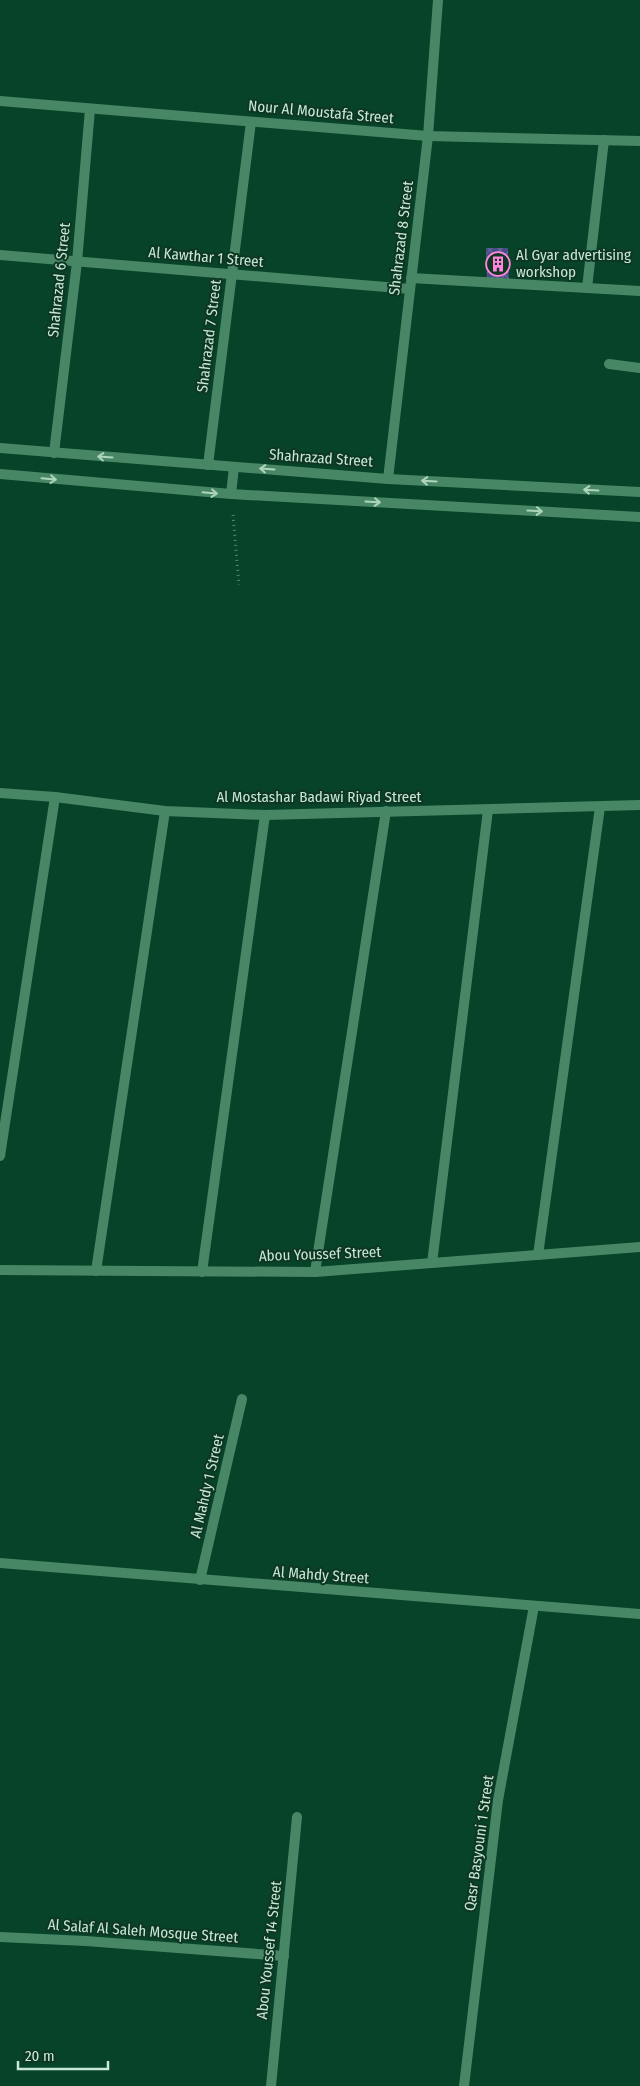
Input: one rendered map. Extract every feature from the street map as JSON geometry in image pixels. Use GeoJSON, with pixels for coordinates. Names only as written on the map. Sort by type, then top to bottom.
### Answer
{"type":"FeatureCollection","features":[{"type":"Feature","properties":{"kind":"street","name":"Shahrazad 8 Street"},"geometry":{"type":"LineString","coordinates":[[388,479],[428,136],[438,0]]}},
{"type":"Feature","properties":{"kind":"street","name":"Nour Al Moustafa Street"},"geometry":{"type":"LineString","coordinates":[[0,101],[428,136],[640,141]]}},
{"type":"Feature","properties":{"kind":"street","name":"Shahrazad 6 Street"},"geometry":{"type":"LineString","coordinates":[[54,453],[77,262],[90,109]]}},
{"type":"Feature","properties":{"kind":"street","name":"Shahrazad 7 Street"},"geometry":{"type":"LineString","coordinates":[[208,465],[251,122]]}},
{"type":"Feature","properties":{"kind":"street"},"geometry":{"type":"LineString","coordinates":[[587,288],[604,140]]}},
{"type":"Feature","properties":{"kind":"street","name":"Al Kawthar 1 Street"},"geometry":{"type":"LineString","coordinates":[[0,255],[232,274],[410,283],[640,291]]}},
{"type":"Feature","properties":{"kind":"street"},"geometry":{"type":"LineString","coordinates":[[609,364],[640,368]]}},
{"type":"Feature","properties":{"kind":"street","name":"Shahrazad Street"},"geometry":{"type":"LineString","coordinates":[[0,448],[388,479],[640,492]]}},
{"type":"Feature","properties":{"kind":"street"},"geometry":{"type":"LineString","coordinates":[[231,494],[234,467]]}},
{"type":"Feature","properties":{"kind":"street"},"geometry":{"type":"LineString","coordinates":[[0,474],[231,494],[640,518]]}},
{"type":"Feature","properties":{"kind":"street","name":"Al Mostashar Badawi Riyad Street"},"geometry":{"type":"LineString","coordinates":[[0,794],[55,797],[166,811],[265,815],[640,806]]}},
{"type":"Feature","properties":{"kind":"street"},"geometry":{"type":"LineString","coordinates":[[0,1156],[55,797]]}},
{"type":"Feature","properties":{"kind":"street"},"geometry":{"type":"LineString","coordinates":[[538,1255],[600,807]]}},
{"type":"Feature","properties":{"kind":"street"},"geometry":{"type":"LineString","coordinates":[[432,1263],[488,810]]}},
{"type":"Feature","properties":{"kind":"street"},"geometry":{"type":"LineString","coordinates":[[96,1270],[166,811]]}},
{"type":"Feature","properties":{"kind":"street"},"geometry":{"type":"LineString","coordinates":[[314,1272],[386,811]]}},
{"type":"Feature","properties":{"kind":"street"},"geometry":{"type":"LineString","coordinates":[[202,1272],[265,815]]}},
{"type":"Feature","properties":{"kind":"street","name":"Abou Youssef Street"},"geometry":{"type":"LineString","coordinates":[[0,1270],[314,1272],[640,1247]]}},
{"type":"Feature","properties":{"kind":"street","name":"Al Mahdy 1 Street"},"geometry":{"type":"LineString","coordinates":[[200,1580],[242,1399]]}},
{"type":"Feature","properties":{"kind":"street","name":"Al Mahdy Street"},"geometry":{"type":"LineString","coordinates":[[0,1563],[640,1614]]}},
{"type":"Feature","properties":{"kind":"street","name":"Qasr Basyouni 1 Street"},"geometry":{"type":"LineString","coordinates":[[464,2086],[498,1800],[534,1606]]}},
{"type":"Feature","properties":{"kind":"street","name":"Abou Youssef 14 Street"},"geometry":{"type":"LineString","coordinates":[[271,2086],[297,1818]]}},
{"type":"Feature","properties":{"kind":"street","name":"Al Salaf Al Saleh Mosque Street"},"geometry":{"type":"LineString","coordinates":[[0,1937],[86,1941],[284,1956]]}},
{"type":"Feature","properties":{"kind":"path"},"geometry":{"type":"LineString","coordinates":[[231,494],[239,585]]}},
{"type":"Feature","properties":{"kind":"building","name":"Al Gyar advertising workshop"},"geometry":{"type":"Polygon","coordinates":[[[486,248],[508,248],[509,282],[487,281],[486,248]]]}},
{"type":"Feature","properties":{"kind":"place","name":"Al Gyar advertising workshop"},"geometry":{"type":"Point","coordinates":[498,264]}}]}
